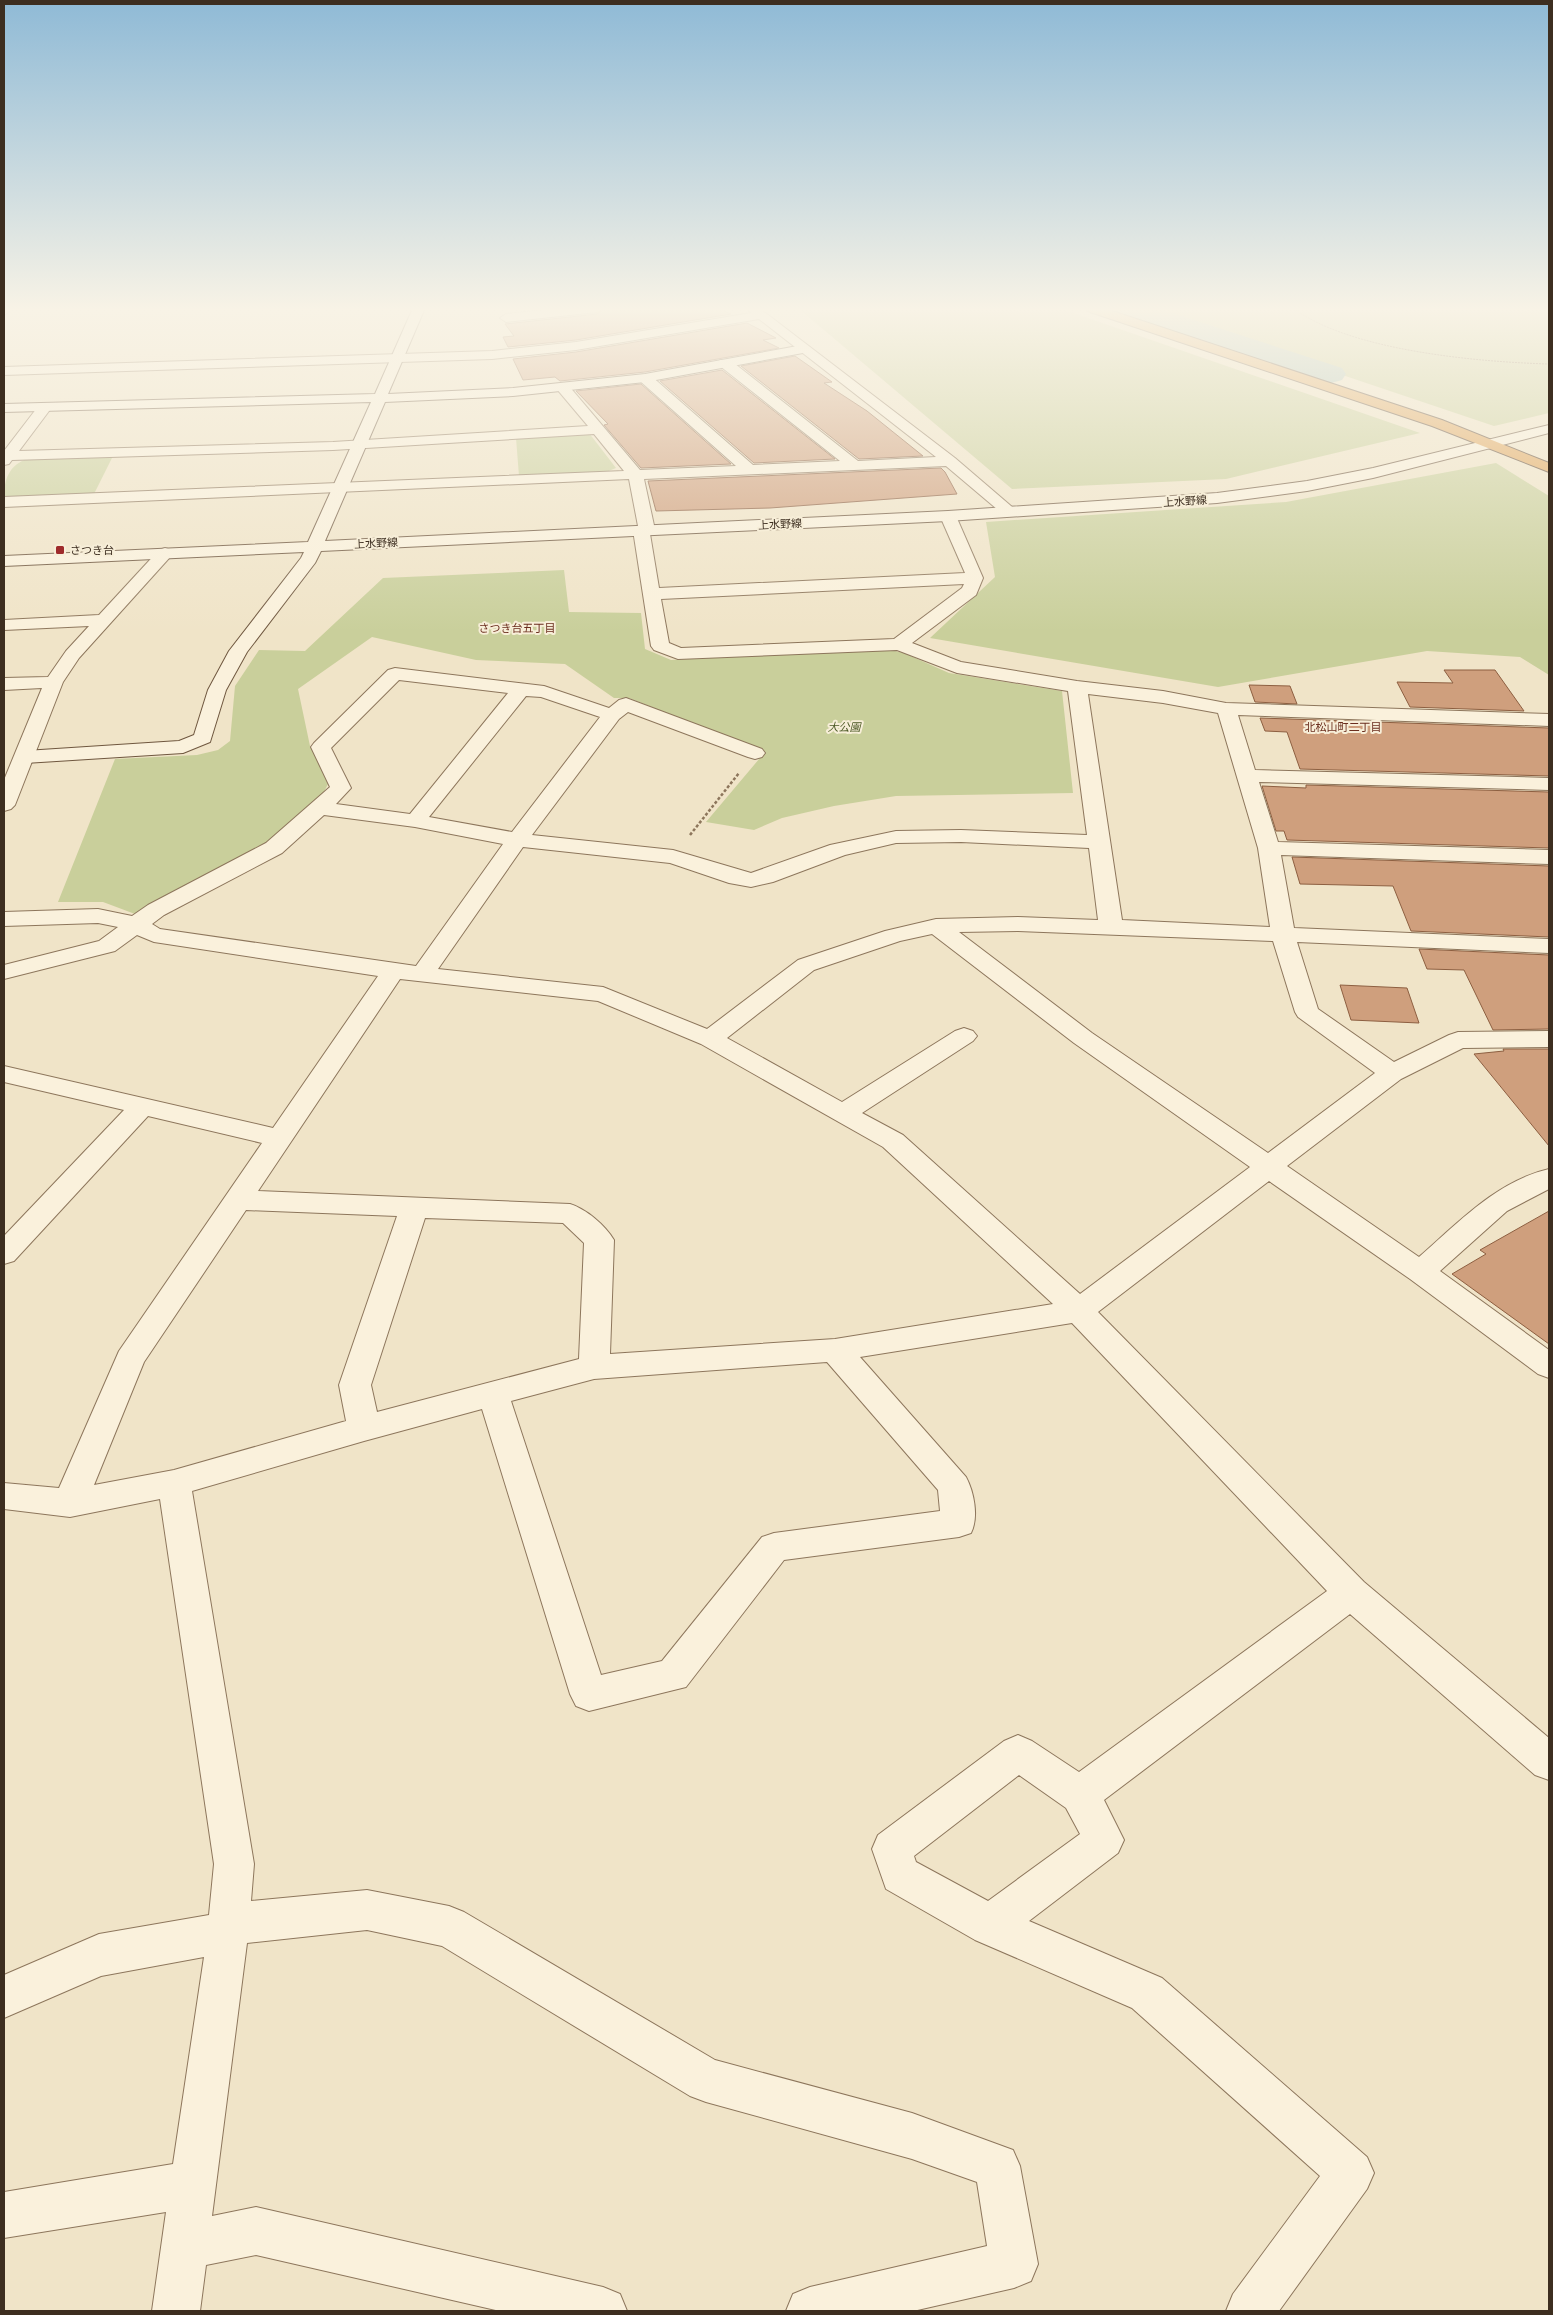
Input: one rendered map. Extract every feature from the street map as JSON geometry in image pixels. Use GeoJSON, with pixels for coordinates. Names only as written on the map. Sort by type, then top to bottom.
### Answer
{"type":"FeatureCollection","features":[{"type":"Feature","properties":{"kind":"highway"},"geometry":{"type":"LineString","coordinates":[[1414,416],[1549,468]]}},
{"type":"Feature","properties":{"kind":"street"},"geometry":{"type":"LineString","coordinates":[[6,457],[38,416]]}},
{"type":"Feature","properties":{"kind":"street"},"geometry":{"type":"LineString","coordinates":[[4,758],[183,747],[203,738],[217,690],[238,652],[308,559],[316,545],[357,444],[371,416]]}},
{"type":"Feature","properties":{"kind":"street"},"geometry":{"type":"LineString","coordinates":[[585,416],[635,474],[660,646],[678,654],[899,644],[957,668],[1077,687],[1163,697],[1226,709],[1549,720]]}},
{"type":"Feature","properties":{"kind":"street"},"geometry":{"type":"LineString","coordinates":[[688,416],[749,470]]}},
{"type":"Feature","properties":{"kind":"street"},"geometry":{"type":"LineString","coordinates":[[793,416],[853,464]]}},
{"type":"Feature","properties":{"kind":"street"},"geometry":{"type":"LineString","coordinates":[[891,416],[950,461],[1010,512]]}},
{"type":"Feature","properties":{"kind":"street","name":"上水野線"},"geometry":{"type":"LineString","coordinates":[[4,561],[948,516],[1217,498],[1307,486],[1373,473],[1549,429]]}},
{"type":"Feature","properties":{"kind":"street"},"geometry":{"type":"LineString","coordinates":[[6,457],[357,444],[597,430]]}},
{"type":"Feature","properties":{"kind":"street"},"geometry":{"type":"LineString","coordinates":[[4,502],[950,461]]}},
{"type":"Feature","properties":{"kind":"street"},"geometry":{"type":"LineString","coordinates":[[899,644],[970,591],[975,578],[948,516]]}},
{"type":"Feature","properties":{"kind":"street"},"geometry":{"type":"LineString","coordinates":[[4,805],[54,682],[72,655],[165,553]]}},
{"type":"Feature","properties":{"kind":"street"},"geometry":{"type":"LineString","coordinates":[[651,594],[975,578]]}},
{"type":"Feature","properties":{"kind":"street"},"geometry":{"type":"LineString","coordinates":[[4,625],[105,620]]}},
{"type":"Feature","properties":{"kind":"street"},"geometry":{"type":"LineString","coordinates":[[4,972],[107,946],[156,910],[274,848],[340,788],[322,747],[395,674],[544,692],[612,715]]}},
{"type":"Feature","properties":{"kind":"street"},"geometry":{"type":"LineString","coordinates":[[4,684],[54,682]]}},
{"type":"Feature","properties":{"kind":"street"},"geometry":{"type":"LineString","coordinates":[[1077,687],[1111,927]]}},
{"type":"Feature","properties":{"kind":"street"},"geometry":{"type":"LineString","coordinates":[[415,821],[522,688]]}},
{"type":"Feature","properties":{"kind":"street"},"geometry":{"type":"LineString","coordinates":[[423,973],[517,840],[612,715],[626,704],[755,753]]}},
{"type":"Feature","properties":{"kind":"street"},"geometry":{"type":"LineString","coordinates":[[1226,709],[1269,848],[1283,934],[1307,1012],[1392,1074]]}},
{"type":"Feature","properties":{"kind":"street"},"geometry":{"type":"LineString","coordinates":[[1246,776],[1549,784]]}},
{"type":"Feature","properties":{"kind":"street"},"geometry":{"type":"LineString","coordinates":[[320,808],[415,821],[517,840],[673,856],[738,878],[751,880],[765,877],[838,850],[896,837],[961,836],[1100,842]]}},
{"type":"Feature","properties":{"kind":"street"},"geometry":{"type":"LineString","coordinates":[[1269,848],[1549,857]]}},
{"type":"Feature","properties":{"kind":"street"},"geometry":{"type":"LineString","coordinates":[[4,920],[98,916],[136,924],[154,935],[394,971],[603,994],[710,1039],[893,1141],[1079,1311],[1351,1593],[1549,1762]]}},
{"type":"Feature","properties":{"kind":"street"},"geometry":{"type":"LineString","coordinates":[[710,1039],[806,964],[892,936],[936,926],[1018,924],[1111,927],[1549,946]]}},
{"type":"Feature","properties":{"kind":"street"},"geometry":{"type":"LineString","coordinates":[[936,926],[1083,1038],[1267,1168],[1420,1272],[1549,1366]]}},
{"type":"Feature","properties":{"kind":"street"},"geometry":{"type":"LineString","coordinates":[[70,1503],[130,1358],[278,1138],[394,971]]}},
{"type":"Feature","properties":{"kind":"street"},"geometry":{"type":"LineString","coordinates":[[843,1113],[964,1036]]}},
{"type":"Feature","properties":{"kind":"street"},"geometry":{"type":"LineString","coordinates":[[4,1496],[70,1503],[174,1483],[364,1428],[594,1367],[834,1350],[1079,1311],[1392,1074],[1458,1040],[1549,1039]]}},
{"type":"Feature","properties":{"kind":"street"},"geometry":{"type":"LineString","coordinates":[[4,1075],[278,1138]]}},
{"type":"Feature","properties":{"kind":"street"},"geometry":{"type":"LineString","coordinates":[[4,1254],[143,1106]]}},
{"type":"Feature","properties":{"kind":"street"},"geometry":{"type":"LineString","coordinates":[[1420,1272],[1497,1204],[1549,1178]]}},
{"type":"Feature","properties":{"kind":"street"},"geometry":{"type":"LineString","coordinates":[[238,1200],[570,1214],[599,1240],[594,1367]]}},
{"type":"Feature","properties":{"kind":"street"},"geometry":{"type":"LineString","coordinates":[[364,1428],[355,1385],[414,1208]]}},
{"type":"Feature","properties":{"kind":"street"},"geometry":{"type":"LineString","coordinates":[[493,1394],[589,1694],[673,1675],[774,1547],[958,1523],[954,1486],[834,1350]]}},
{"type":"Feature","properties":{"kind":"street"},"geometry":{"type":"LineString","coordinates":[[174,1483],[234,1864],[228,1928],[176,2311]]}},
{"type":"Feature","properties":{"kind":"street"},"geometry":{"type":"LineString","coordinates":[[1080,1795],[1351,1593]]}},
{"type":"Feature","properties":{"kind":"street"},"geometry":{"type":"LineString","coordinates":[[990,1925],[1104,1840],[1080,1795],[1018,1753],[892,1849],[900,1875],[990,1925],[1147,1993],[1351,2174],[1250,2311]]}},
{"type":"Feature","properties":{"kind":"street"},"geometry":{"type":"LineString","coordinates":[[4,1997],[99,1955],[228,1928],[367,1910],[449,1927],[706,2080],[912,2136],[997,2166],[1014,2264],[810,2311]]}},
{"type":"Feature","properties":{"kind":"street"},"geometry":{"type":"LineString","coordinates":[[4,2215],[194,2184]]}},
{"type":"Feature","properties":{"kind":"street"},"geometry":{"type":"LineString","coordinates":[[186,2245],[256,2231],[604,2311]]}},
{"type":"Feature","properties":{"kind":"path"},"geometry":{"type":"LineString","coordinates":[[673,856],[755,753]]}},
{"type":"Feature","properties":{"kind":"green space"},"geometry":{"type":"Polygon","coordinates":[[[926,416],[1371,416],[1420,433],[1226,479],[1012,489],[926,416]]]}},
{"type":"Feature","properties":{"kind":"green space"},"geometry":{"type":"Polygon","coordinates":[[[1464,416],[1536,416],[1494,426],[1464,416]]]}},
{"type":"Feature","properties":{"kind":"green space"},"geometry":{"type":"Polygon","coordinates":[[[589,433],[616,468],[606,472],[519,476],[516,438],[589,433]]]}},
{"type":"Feature","properties":{"kind":"green space"},"geometry":{"type":"Polygon","coordinates":[[[113,456],[94,494],[4,498],[5,485],[9,474],[22,461],[28,459],[113,456]]]}},
{"type":"Feature","properties":{"kind":"green space"},"geometry":{"type":"Polygon","coordinates":[[[1496,463],[1549,496],[1549,675],[1520,657],[1427,651],[1218,687],[930,638],[995,577],[986,522],[1286,502],[1496,463]]]}},
{"type":"Feature","properties":{"kind":"green space","name":"大公園"},"geometry":{"type":"Polygon","coordinates":[[[564,570],[569,612],[641,613],[645,649],[671,660],[886,649],[904,653],[949,673],[1062,691],[1073,793],[896,796],[834,806],[782,818],[754,830],[706,822],[765,752],[629,698],[614,698],[565,664],[476,660],[372,637],[298,689],[310,746],[329,782],[320,800],[268,843],[135,914],[103,902],[58,902],[115,759],[197,755],[218,750],[230,741],[235,686],[259,650],[305,651],[383,578],[564,570]]]}},
{"type":"Feature","properties":{"kind":"building"},"geometry":{"type":"Polygon","coordinates":[[[600,416],[677,416],[731,464],[641,468],[604,425],[608,424],[600,416]]]}},
{"type":"Feature","properties":{"kind":"building"},"geometry":{"type":"Polygon","coordinates":[[[700,416],[780,416],[835,459],[754,463],[700,416]]]}},
{"type":"Feature","properties":{"kind":"building"},"geometry":{"type":"Polygon","coordinates":[[[804,416],[873,416],[923,456],[859,459],[804,416]]]}},
{"type":"Feature","properties":{"kind":"building"},"geometry":{"type":"Polygon","coordinates":[[[941,468],[957,494],[770,508],[656,511],[648,481],[941,468]]]}},
{"type":"Feature","properties":{"kind":"building"},"geometry":{"type":"Polygon","coordinates":[[[1444,670],[1495,670],[1524,711],[1410,707],[1397,682],[1453,683],[1444,670]]]}},
{"type":"Feature","properties":{"kind":"building"},"geometry":{"type":"Polygon","coordinates":[[[1249,685],[1290,686],[1297,704],[1255,702],[1249,685]]]}},
{"type":"Feature","properties":{"kind":"building"},"geometry":{"type":"Polygon","coordinates":[[[1260,718],[1549,728],[1549,776],[1300,769],[1287,732],[1265,731],[1260,718]]]}},
{"type":"Feature","properties":{"kind":"building"},"geometry":{"type":"Polygon","coordinates":[[[1306,785],[1549,792],[1549,848],[1287,840],[1284,831],[1276,831],[1262,786],[1306,788],[1306,785]]]}},
{"type":"Feature","properties":{"kind":"building"},"geometry":{"type":"Polygon","coordinates":[[[1292,857],[1549,866],[1549,937],[1411,931],[1393,886],[1300,884],[1292,857]]]}},
{"type":"Feature","properties":{"kind":"building"},"geometry":{"type":"Polygon","coordinates":[[[1419,949],[1549,955],[1549,1029],[1493,1030],[1464,970],[1427,969],[1419,949]]]}},
{"type":"Feature","properties":{"kind":"building"},"geometry":{"type":"Polygon","coordinates":[[[1340,985],[1407,988],[1419,1023],[1351,1020],[1340,985]]]}},
{"type":"Feature","properties":{"kind":"building"},"geometry":{"type":"Polygon","coordinates":[[[1503,1049],[1549,1049],[1549,1146],[1474,1054],[1504,1051],[1503,1049]]]}},
{"type":"Feature","properties":{"kind":"building"},"geometry":{"type":"Polygon","coordinates":[[[1549,1211],[1549,1344],[1452,1274],[1486,1254],[1480,1250],[1549,1211]]]}},
{"type":"Feature","properties":{"kind":"place","name":"さつき台"},"geometry":{"type":"Point","coordinates":[60,550]}},
{"type":"Feature","properties":{"kind":"district","name":"さつき台五丁目"},"geometry":{"type":"Point","coordinates":[517,628]}},
{"type":"Feature","properties":{"kind":"district","name":"北松山町二丁目"},"geometry":{"type":"Point","coordinates":[1343,727]}}]}
